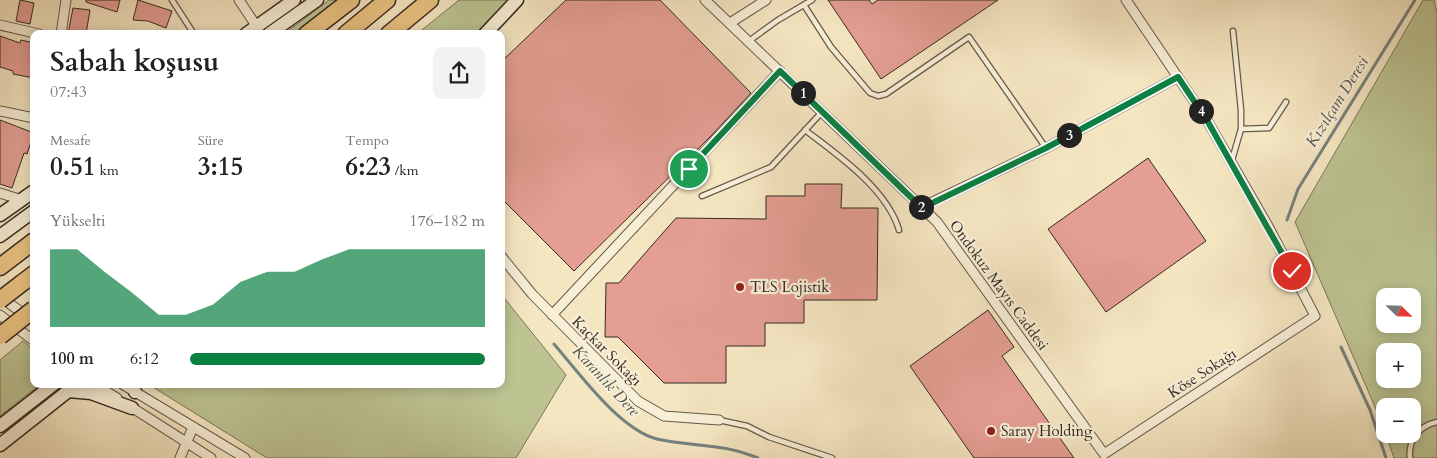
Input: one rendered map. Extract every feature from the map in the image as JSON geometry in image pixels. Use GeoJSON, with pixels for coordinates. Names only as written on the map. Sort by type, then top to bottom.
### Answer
{"type":"FeatureCollection","features":[{"type":"Feature","properties":{"kind":"highway"},"geometry":{"type":"LineString","coordinates":[[312,30],[351,0]]}},
{"type":"Feature","properties":{"kind":"highway"},"geometry":{"type":"LineString","coordinates":[[351,30],[387,0]]}},
{"type":"Feature","properties":{"kind":"highway"},"geometry":{"type":"LineString","coordinates":[[395,30],[430,0]]}},
{"type":"Feature","properties":{"kind":"highway"},"geometry":{"type":"LineString","coordinates":[[1,266],[30,244]]}},
{"type":"Feature","properties":{"kind":"highway"},"geometry":{"type":"LineString","coordinates":[[0,298],[28,279]]}},
{"type":"Feature","properties":{"kind":"highway"},"geometry":{"type":"LineString","coordinates":[[0,336],[30,312]]}},
{"type":"Feature","properties":{"kind":"main road"},"geometry":{"type":"LineString","coordinates":[[252,30],[294,0]]}},
{"type":"Feature","properties":{"kind":"main road"},"geometry":{"type":"LineString","coordinates":[[275,30],[316,0]]}},
{"type":"Feature","properties":{"kind":"main road"},"geometry":{"type":"LineString","coordinates":[[489,30],[517,0]]}},
{"type":"Feature","properties":{"kind":"main road"},"geometry":{"type":"LineString","coordinates":[[0,215],[30,194]]}},
{"type":"Feature","properties":{"kind":"main road"},"geometry":{"type":"LineString","coordinates":[[0,236],[30,213]]}},
{"type":"Feature","properties":{"kind":"main road"},"geometry":{"type":"LineString","coordinates":[[0,426],[49,388]]}},
{"type":"Feature","properties":{"kind":"main road"},"geometry":{"type":"LineString","coordinates":[[0,445],[72,388]]}},
{"type":"Feature","properties":{"kind":"main road"},"geometry":{"type":"LineString","coordinates":[[76,388],[132,408]]}},
{"type":"Feature","properties":{"kind":"street"},"geometry":{"type":"LineString","coordinates":[[62,30],[66,0]]}},
{"type":"Feature","properties":{"kind":"street"},"geometry":{"type":"LineString","coordinates":[[239,0],[252,30]]}},
{"type":"Feature","properties":{"kind":"street","name":"Ondokuz Mayıs Caddesi"},"geometry":{"type":"LineString","coordinates":[[705,0],[937,222],[1103,457]]}},
{"type":"Feature","properties":{"kind":"street"},"geometry":{"type":"LineString","coordinates":[[730,23],[766,0]]}},
{"type":"Feature","properties":{"kind":"street"},"geometry":{"type":"LineString","coordinates":[[1126,0],[1208,122],[1231,162]]}},
{"type":"Feature","properties":{"kind":"street"},"geometry":{"type":"LineString","coordinates":[[0,25],[30,32]]}},
{"type":"Feature","properties":{"kind":"street"},"geometry":{"type":"LineString","coordinates":[[552,315],[780,71]]}},
{"type":"Feature","properties":{"kind":"street"},"geometry":{"type":"LineString","coordinates":[[922,208],[1046,148],[1178,77]]}},
{"type":"Feature","properties":{"kind":"street"},"geometry":{"type":"LineString","coordinates":[[0,111],[30,117]]}},
{"type":"Feature","properties":{"kind":"street","name":"Köse Sokağı"},"geometry":{"type":"LineString","coordinates":[[1103,457],[1315,316],[1268,226],[1231,162]]}},
{"type":"Feature","properties":{"kind":"street"},"geometry":{"type":"LineString","coordinates":[[0,193],[22,200]]}},
{"type":"Feature","properties":{"kind":"street","name":"Kaçkar Sokağı"},"geometry":{"type":"LineString","coordinates":[[505,261],[552,315],[629,393],[646,407],[664,416],[675,418],[719,420]]}},
{"type":"Feature","properties":{"kind":"street"},"geometry":{"type":"LineString","coordinates":[[0,298],[30,318]]}},
{"type":"Feature","properties":{"kind":"street"},"geometry":{"type":"LineString","coordinates":[[0,316],[30,337]]}},
{"type":"Feature","properties":{"kind":"street"},"geometry":{"type":"LineString","coordinates":[[100,388],[212,458]]}},
{"type":"Feature","properties":{"kind":"street"},"geometry":{"type":"LineString","coordinates":[[134,388],[193,427],[245,458]]}},
{"type":"Feature","properties":{"kind":"street"},"geometry":{"type":"LineString","coordinates":[[180,458],[185,442],[193,427]]}},
{"type":"Feature","properties":{"kind":"lane"},"geometry":{"type":"LineString","coordinates":[[172,0],[191,30]]}},
{"type":"Feature","properties":{"kind":"lane"},"geometry":{"type":"LineString","coordinates":[[749,41],[778,20],[812,0]]}},
{"type":"Feature","properties":{"kind":"lane"},"geometry":{"type":"LineString","coordinates":[[804,5],[831,47],[870,93],[878,96],[886,94],[969,37],[1046,148]]}},
{"type":"Feature","properties":{"kind":"lane"},"geometry":{"type":"LineString","coordinates":[[1231,162],[1241,130],[1241,94],[1233,31]]}},
{"type":"Feature","properties":{"kind":"lane"},"geometry":{"type":"LineString","coordinates":[[1241,130],[1269,128],[1286,102]]}},
{"type":"Feature","properties":{"kind":"lane"},"geometry":{"type":"LineString","coordinates":[[702,196],[771,167],[823,112]]}},
{"type":"Feature","properties":{"kind":"lane"},"geometry":{"type":"LineString","coordinates":[[806,130],[846,161],[866,182],[892,212],[899,230]]}},
{"type":"Feature","properties":{"kind":"lane"},"geometry":{"type":"LineString","coordinates":[[719,420],[747,426],[768,437],[832,458]]}},
{"type":"Feature","properties":{"kind":"lane"},"geometry":{"type":"LineString","coordinates":[[1410,458],[1410,444],[1417,432],[1437,422]]}},
{"type":"Feature","properties":{"kind":"green space"},"geometry":{"type":"Polygon","coordinates":[[[329,0],[337,0],[298,30],[289,30],[329,0]]]}},
{"type":"Feature","properties":{"kind":"green space"},"geometry":{"type":"Polygon","coordinates":[[[459,0],[509,0],[482,30],[422,30],[459,0]]]}},
{"type":"Feature","properties":{"kind":"green space"},"geometry":{"type":"Polygon","coordinates":[[[1423,0],[1434,0],[1437,13],[1437,458],[1394,458],[1389,443],[1421,443],[1421,398],[1376,398],[1376,409],[1295,222],[1423,0]]]}},
{"type":"Feature","properties":{"kind":"green space"},"geometry":{"type":"Polygon","coordinates":[[[505,299],[566,375],[516,458],[267,458],[154,388],[505,388],[505,299]]]}},
{"type":"Feature","properties":{"kind":"green space"},"geometry":{"type":"Polygon","coordinates":[[[23,341],[30,347],[30,388],[36,388],[0,416],[0,360],[23,341]]]}},
{"type":"Feature","properties":{"kind":"building"},"geometry":{"type":"Polygon","coordinates":[[[20,0],[34,3],[30,24],[16,21],[20,0]]]}},
{"type":"Feature","properties":{"kind":"building"},"geometry":{"type":"Polygon","coordinates":[[[86,0],[120,0],[117,12],[86,2],[86,0]]]}},
{"type":"Feature","properties":{"kind":"building"},"geometry":{"type":"Polygon","coordinates":[[[138,0],[172,11],[166,28],[148,21],[133,20],[138,0]]]}},
{"type":"Feature","properties":{"kind":"building"},"geometry":{"type":"Polygon","coordinates":[[[566,0],[660,0],[751,93],[710,137],[574,271],[505,202],[505,58],[566,0]]]}},
{"type":"Feature","properties":{"kind":"building"},"geometry":{"type":"Polygon","coordinates":[[[828,0],[869,0],[872,4],[878,0],[998,0],[881,79],[828,0]]]}},
{"type":"Feature","properties":{"kind":"building"},"geometry":{"type":"Polygon","coordinates":[[[73,8],[90,10],[87,30],[69,30],[73,8]]]}},
{"type":"Feature","properties":{"kind":"building"},"geometry":{"type":"Polygon","coordinates":[[[0,36],[20,43],[21,40],[30,42],[30,77],[13,74],[13,71],[0,67],[0,36]]]}},
{"type":"Feature","properties":{"kind":"building"},"geometry":{"type":"Polygon","coordinates":[[[0,120],[30,131],[30,145],[27,154],[24,153],[12,188],[0,184],[0,120]]]}},
{"type":"Feature","properties":{"kind":"building"},"geometry":{"type":"Polygon","coordinates":[[[1148,158],[1206,241],[1106,312],[1048,229],[1148,158]]]}},
{"type":"Feature","properties":{"kind":"building"},"geometry":{"type":"Polygon","coordinates":[[[805,184],[842,184],[841,208],[878,208],[877,300],[804,300],[804,323],[765,323],[765,346],[726,346],[726,383],[664,383],[618,337],[605,337],[606,283],[619,283],[676,218],[766,219],[766,196],[805,196],[805,184]]]}},
{"type":"Feature","properties":{"kind":"building"},"geometry":{"type":"Polygon","coordinates":[[[988,310],[1014,347],[1002,356],[1074,458],[974,458],[910,366],[988,310]]]}},
{"type":"Feature","properties":{"kind":"waterway","name":"Kızılçam Deresi"},"geometry":{"type":"LineString","coordinates":[[1287,220],[1298,189],[1415,0]]}},
{"type":"Feature","properties":{"kind":"waterway","name":"Karanlık Dere"},"geometry":{"type":"LineString","coordinates":[[554,344],[601,399],[615,413],[643,434],[657,439],[733,450],[758,458]]}},
{"type":"Feature","properties":{"kind":"waterway","name":"Kızılçam Deresi"},"geometry":{"type":"LineString","coordinates":[[1341,347],[1370,410],[1386,458]]}},
{"type":"Feature","properties":{"kind":"place","name":"TLS Lojistik"},"geometry":{"type":"Point","coordinates":[740,287]}},
{"type":"Feature","properties":{"kind":"place","name":"Saray Holding"},"geometry":{"type":"Point","coordinates":[991,431]}},
{"type":"Feature","properties":{"kind":"route"},"geometry":{"type":"LineString","coordinates":[[689,169],[780,71],[922,208],[1046,148],[1178,77],[1208,122],[1292,271]]}}]}
